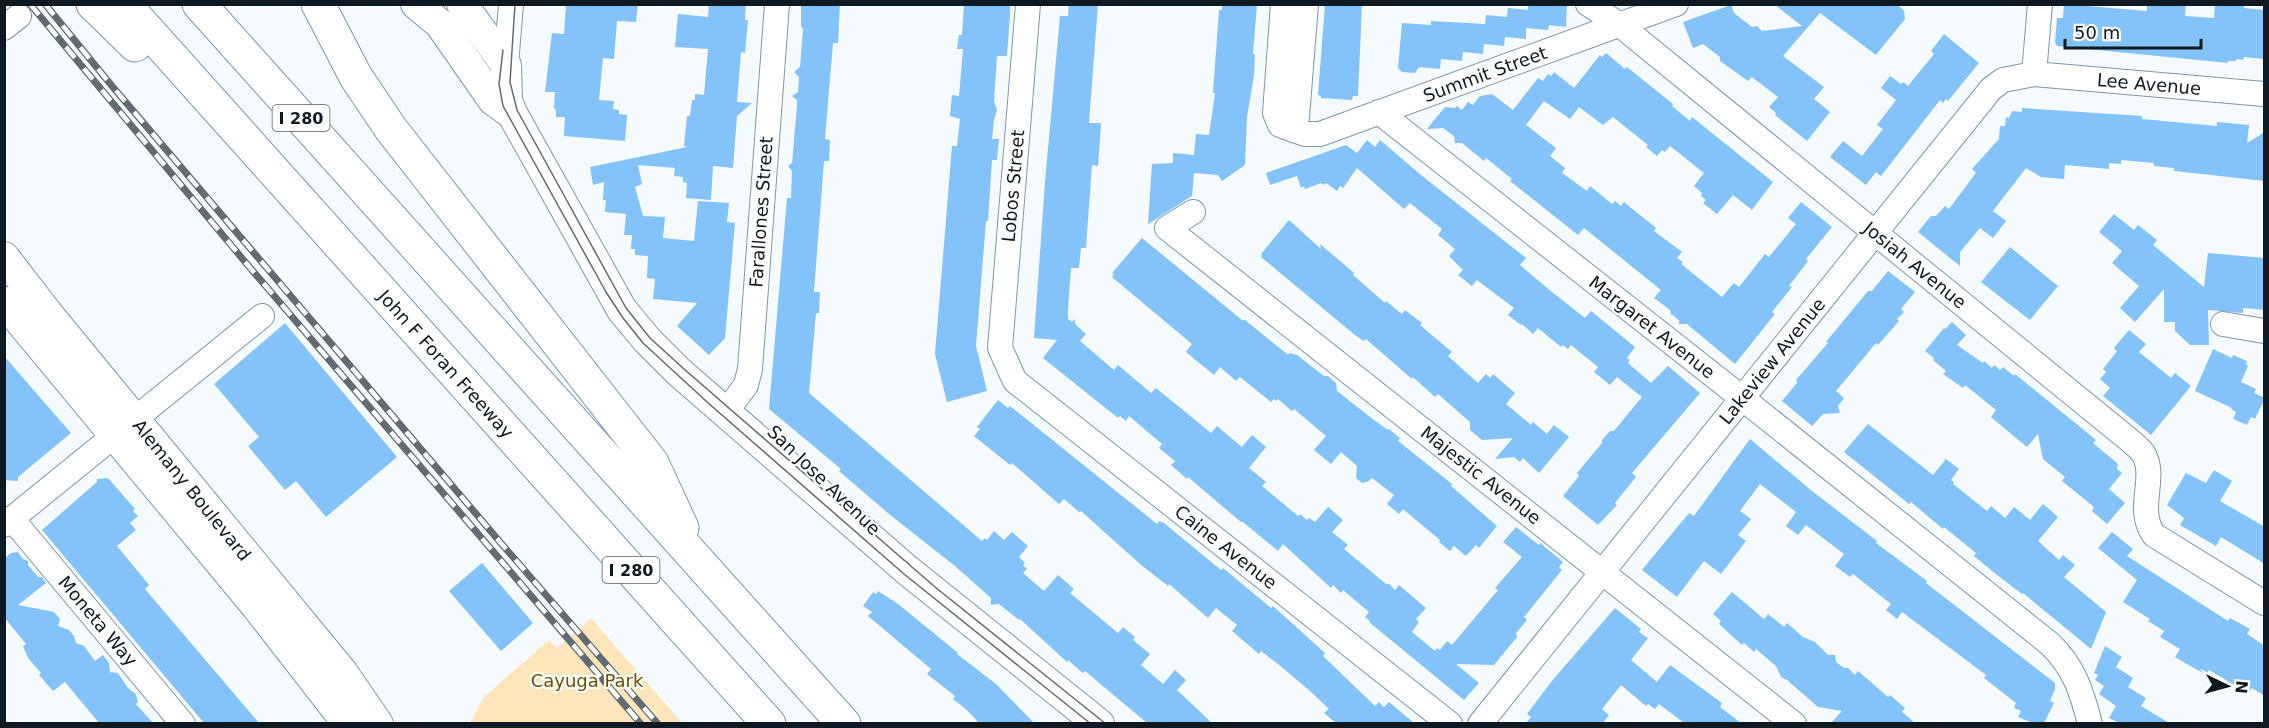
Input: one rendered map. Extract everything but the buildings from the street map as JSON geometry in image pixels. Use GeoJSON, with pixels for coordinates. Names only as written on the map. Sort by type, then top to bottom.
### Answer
{"type":"FeatureCollection","features":[{"type":"Feature","properties":{"kind":"highway"},"geometry":{"type":"LineString","coordinates":[[93,4],[280,179]]}},
{"type":"Feature","properties":{"kind":"highway","name":"John F Foran Freeway"},"geometry":{"type":"LineString","coordinates":[[124,4],[769,723]]}},
{"type":"Feature","properties":{"kind":"highway","name":"I 280"},"geometry":{"type":"LineString","coordinates":[[199,4],[844,723]]}},
{"type":"Feature","properties":{"kind":"highway"},"geometry":{"type":"LineString","coordinates":[[318,4],[356,77],[391,129],[652,463],[697,559]]}},
{"type":"Feature","properties":{"kind":"main road","name":"San Jose Avenue"},"geometry":{"type":"LineString","coordinates":[[416,4],[440,24],[493,100],[513,115]]}},
{"type":"Feature","properties":{"kind":"main road"},"geometry":{"type":"LineString","coordinates":[[462,4],[506,66]]}},
{"type":"Feature","properties":{"kind":"main road"},"geometry":{"type":"LineString","coordinates":[[440,24],[481,59],[506,66]]}},
{"type":"Feature","properties":{"kind":"main road","name":"San Jose Avenue"},"geometry":{"type":"LineString","coordinates":[[506,66],[507,101],[513,115],[622,310],[648,341],[907,570],[1099,723]]}},
{"type":"Feature","properties":{"kind":"main road","name":"Alemany Boulevard"},"geometry":{"type":"LineString","coordinates":[[4,257],[125,428],[348,723]]}},
{"type":"Feature","properties":{"kind":"main road","name":"Alemany Boulevard"},"geometry":{"type":"LineString","coordinates":[[4,302],[125,428],[343,673],[378,723]]}},
{"type":"Feature","properties":{"kind":"street"},"geometry":{"type":"LineString","coordinates":[[506,66],[511,4]]}},
{"type":"Feature","properties":{"kind":"street","name":"Farallones Street"},"geometry":{"type":"LineString","coordinates":[[726,412],[746,385],[750,369],[777,4]]}},
{"type":"Feature","properties":{"kind":"street","name":"Lobos Street"},"geometry":{"type":"LineString","coordinates":[[1008,366],[1000,348],[1028,4]]}},
{"type":"Feature","properties":{"kind":"street"},"geometry":{"type":"LineString","coordinates":[[1283,4],[1275,113],[1280,125],[1293,130],[1298,117],[1306,4]]}},
{"type":"Feature","properties":{"kind":"street","name":"Josiah Avenue"},"geometry":{"type":"LineString","coordinates":[[1588,4],[1620,25],[2133,443],[2144,454],[2148,468],[2145,512],[2147,525],[2154,535],[2265,603]]}},
{"type":"Feature","properties":{"kind":"street","name":"Summit Street"},"geometry":{"type":"LineString","coordinates":[[1293,130],[1320,134],[1676,4]]}},
{"type":"Feature","properties":{"kind":"street"},"geometry":{"type":"LineString","coordinates":[[2034,74],[2040,4]]}},
{"type":"Feature","properties":{"kind":"street","name":"Lee Avenue"},"geometry":{"type":"LineString","coordinates":[[2034,74],[2265,94]]}},
{"type":"Feature","properties":{"kind":"street","name":"Lakeview Avenue"},"geometry":{"type":"LineString","coordinates":[[1480,723],[1991,89],[2003,80],[2034,74]]}},
{"type":"Feature","properties":{"kind":"street","name":"Margaret Avenue"},"geometry":{"type":"LineString","coordinates":[[1378,112],[2050,644],[2073,672],[2081,689],[2090,723]]}},
{"type":"Feature","properties":{"kind":"street","name":"Majestic Avenue"},"geometry":{"type":"LineString","coordinates":[[1193,212],[1167,228],[1794,723]]}},
{"type":"Feature","properties":{"kind":"street"},"geometry":{"type":"LineString","coordinates":[[8,522],[262,316]]}},
{"type":"Feature","properties":{"kind":"street"},"geometry":{"type":"LineString","coordinates":[[2223,324],[2265,331]]}},
{"type":"Feature","properties":{"kind":"street","name":"Caine Avenue"},"geometry":{"type":"LineString","coordinates":[[1008,366],[1014,381],[1450,723]]}},
{"type":"Feature","properties":{"kind":"street","name":"Moneta Way"},"geometry":{"type":"LineString","coordinates":[[8,522],[179,722]]}},
{"type":"Feature","properties":{"kind":"green space","name":"Cayuga Park"},"geometry":{"type":"Polygon","coordinates":[[[591,618],[682,723],[470,723],[484,697],[549,640],[557,648],[591,618]]]}},
{"type":"Feature","properties":{"kind":"tram line"},"geometry":{"type":"LineString","coordinates":[[515,4],[510,82],[517,110],[626,308],[650,338],[935,587],[1106,724]]}},
{"type":"Feature","properties":{"kind":"tram line"},"geometry":{"type":"LineString","coordinates":[[503,50],[499,84],[503,106],[606,292],[643,343],[904,574],[1091,724]]}},
{"type":"Feature","properties":{"kind":"railway"},"geometry":{"type":"LineString","coordinates":[[30,4],[246,263],[641,724]]}},
{"type":"Feature","properties":{"kind":"railway"},"geometry":{"type":"LineString","coordinates":[[45,4],[500,542],[658,724]]}}]}
